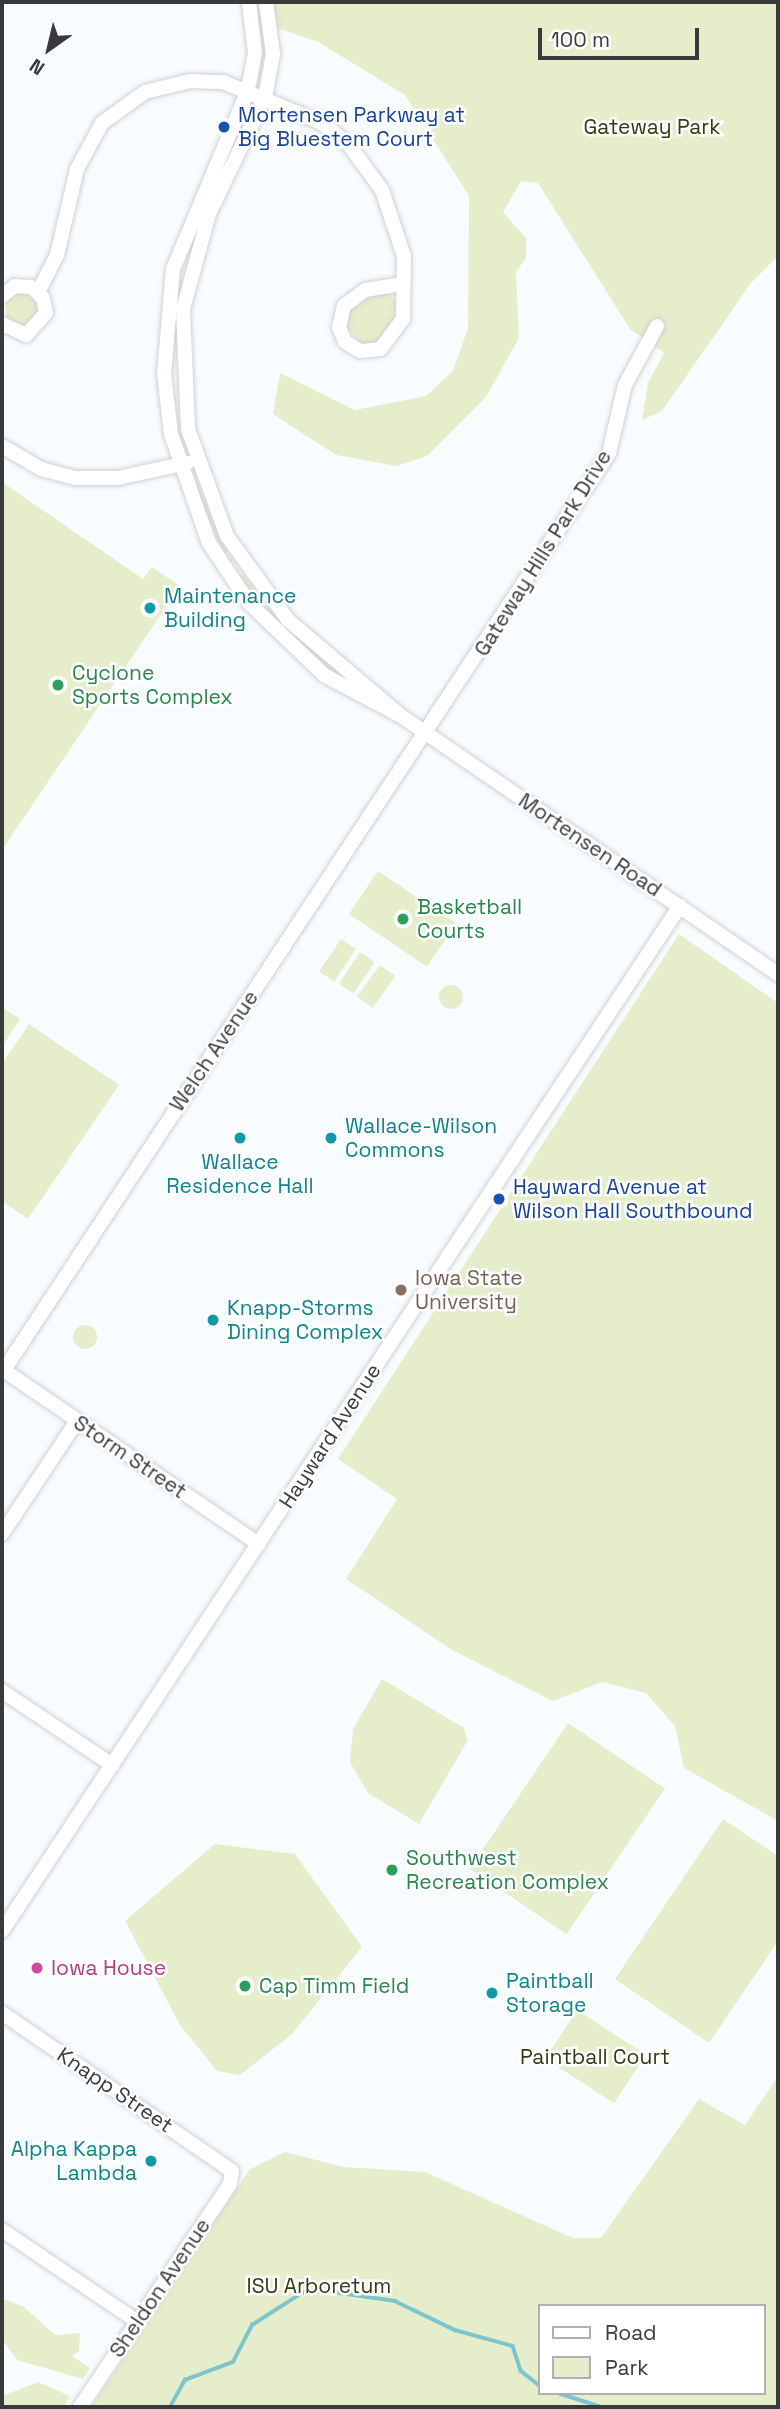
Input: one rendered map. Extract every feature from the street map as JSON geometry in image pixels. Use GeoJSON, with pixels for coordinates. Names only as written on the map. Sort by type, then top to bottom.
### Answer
{"type":"FeatureCollection","features":[{"type":"Feature","properties":{"kind":"street","name":"Mortensen Road"},"geometry":{"type":"LineString","coordinates":[[249,2],[255,53],[248,90],[173,269],[164,373],[178,465],[224,568],[301,656],[357,696],[401,716]]}},
{"type":"Feature","properties":{"kind":"street","name":"Mortensen Road"},"geometry":{"type":"LineString","coordinates":[[266,2],[273,54],[265,97],[209,214],[189,272],[181,370],[196,461],[239,558],[288,620],[401,716],[778,974]]}},
{"type":"Feature","properties":{"kind":"street"},"geometry":{"type":"LineString","coordinates":[[38,292],[57,255],[77,169],[102,123],[145,92],[169,85],[214,81],[248,90],[322,123],[370,170],[401,239],[403,319],[390,342],[369,352],[345,342],[339,327],[344,306],[365,290],[401,284]]}},
{"type":"Feature","properties":{"kind":"street"},"geometry":{"type":"LineString","coordinates":[[2,296],[23,285],[38,292],[46,305],[40,327],[18,335],[2,324]]}},
{"type":"Feature","properties":{"kind":"street","name":"Gateway Hills Park Drive"},"geometry":{"type":"LineString","coordinates":[[425,733],[609,453],[625,385],[657,326]]}},
{"type":"Feature","properties":{"kind":"street"},"geometry":{"type":"LineString","coordinates":[[2,446],[41,469],[75,478],[196,461]]}},
{"type":"Feature","properties":{"kind":"street","name":"Welch Avenue"},"geometry":{"type":"LineString","coordinates":[[3,1369],[425,733]]}},
{"type":"Feature","properties":{"kind":"street","name":"Hayward Avenue"},"geometry":{"type":"LineString","coordinates":[[2,1931],[680,906]]}},
{"type":"Feature","properties":{"kind":"street","name":"Storm Street"},"geometry":{"type":"LineString","coordinates":[[3,1369],[259,1544]]}},
{"type":"Feature","properties":{"kind":"street"},"geometry":{"type":"LineString","coordinates":[[2,1534],[76,1421]]}},
{"type":"Feature","properties":{"kind":"street"},"geometry":{"type":"LineString","coordinates":[[2,1691],[112,1765]]}},
{"type":"Feature","properties":{"kind":"street","name":"Knapp Street"},"geometry":{"type":"LineString","coordinates":[[2,2013],[229,2167]]}},
{"type":"Feature","properties":{"kind":"street","name":"Sheldon Avenue"},"geometry":{"type":"LineString","coordinates":[[80,2407],[230,2183],[229,2167]]}},
{"type":"Feature","properties":{"kind":"street"},"geometry":{"type":"LineString","coordinates":[[2,2230],[138,2322]]}},
{"type":"Feature","properties":{"kind":"green space","name":"Gateway Park"},"geometry":{"type":"Polygon","coordinates":[[[266,2],[778,2],[778,256],[751,283],[662,411],[642,420],[648,383],[664,353],[630,329],[538,183],[521,181],[503,212],[526,238],[526,258],[516,272],[519,338],[486,397],[427,456],[397,466],[336,455],[273,414],[280,373],[355,410],[426,396],[453,371],[468,328],[469,196],[405,95],[318,42],[272,26],[266,2]]]}},
{"type":"Feature","properties":{"kind":"green space"},"geometry":{"type":"Polygon","coordinates":[[[385,292],[396,300],[393,327],[375,344],[362,344],[347,328],[348,312],[364,298],[385,292]]]}},
{"type":"Feature","properties":{"kind":"green space"},"geometry":{"type":"Polygon","coordinates":[[[21,293],[33,297],[37,309],[33,321],[21,325],[9,321],[5,309],[9,297],[21,293]]]}},
{"type":"Feature","properties":{"kind":"green space","name":"Cyclone Sports Complex"},"geometry":{"type":"Polygon","coordinates":[[[2,482],[143,579],[152,567],[180,586],[2,850],[2,482]]]}},
{"type":"Feature","properties":{"kind":"green space"},"geometry":{"type":"Polygon","coordinates":[[[198,487],[228,551],[224,553],[194,489],[198,487]]]}},
{"type":"Feature","properties":{"kind":"green space"},"geometry":{"type":"Polygon","coordinates":[[[243,574],[292,632],[344,674],[340,679],[258,602],[238,577],[243,574]]]}},
{"type":"Feature","properties":{"kind":"green space","name":"Basketball Courts"},"geometry":{"type":"Polygon","coordinates":[[[378,871],[456,924],[427,967],[349,914],[378,871]]]}},
{"type":"Feature","properties":{"kind":"green space"},"geometry":{"type":"Polygon","coordinates":[[[679,934],[778,1003],[778,1821],[684,1768],[675,1726],[646,1693],[602,1682],[553,1701],[452,1650],[346,1579],[397,1499],[338,1459],[679,934]]]}},
{"type":"Feature","properties":{"kind":"green space"},"geometry":{"type":"Polygon","coordinates":[[[341,939],[356,949],[334,981],[319,971],[341,939]]]}},
{"type":"Feature","properties":{"kind":"green space"},"geometry":{"type":"Polygon","coordinates":[[[360,952],[375,962],[354,994],[339,984],[360,952]]]}},
{"type":"Feature","properties":{"kind":"green space"},"geometry":{"type":"Polygon","coordinates":[[[380,965],[395,976],[372,1008],[357,997],[380,965]]]}},
{"type":"Feature","properties":{"kind":"green space"},"geometry":{"type":"Polygon","coordinates":[[[451,985],[459,989],[463,997],[459,1005],[451,1009],[443,1005],[439,997],[443,989],[451,985]]]}},
{"type":"Feature","properties":{"kind":"green space"},"geometry":{"type":"Polygon","coordinates":[[[2,1007],[20,1019],[2,1047],[2,1007]]]}},
{"type":"Feature","properties":{"kind":"green space"},"geometry":{"type":"Polygon","coordinates":[[[29,1024],[119,1085],[28,1219],[2,1201],[2,1064],[29,1024]]]}},
{"type":"Feature","properties":{"kind":"green space"},"geometry":{"type":"Polygon","coordinates":[[[85,1325],[93,1329],[97,1337],[93,1345],[85,1349],[77,1345],[73,1337],[77,1329],[85,1325]]]}},
{"type":"Feature","properties":{"kind":"green space"},"geometry":{"type":"Polygon","coordinates":[[[382,1679],[464,1728],[468,1740],[419,1824],[368,1793],[350,1762],[353,1729],[382,1679]]]}},
{"type":"Feature","properties":{"kind":"green space"},"geometry":{"type":"Polygon","coordinates":[[[568,1723],[665,1788],[567,1934],[470,1869],[568,1723]]]}},
{"type":"Feature","properties":{"kind":"green space"},"geometry":{"type":"Polygon","coordinates":[[[723,1819],[778,1856],[778,1941],[709,2043],[615,1979],[723,1819]]]}},
{"type":"Feature","properties":{"kind":"green space","name":"Cap Timm Field"},"geometry":{"type":"Polygon","coordinates":[[[215,1844],[295,1854],[362,1947],[292,2034],[240,2075],[217,2071],[180,2025],[125,1921],[215,1844]]]}},
{"type":"Feature","properties":{"kind":"green space","name":"Paintball Court"},"geometry":{"type":"Polygon","coordinates":[[[577,2010],[646,2055],[614,2103],[545,2059],[577,2010]]]}},
{"type":"Feature","properties":{"kind":"green space","name":"ISU Arboretum"},"geometry":{"type":"Polygon","coordinates":[[[778,2076],[778,2407],[91,2407],[249,2170],[285,2152],[344,2167],[425,2172],[573,2238],[601,2238],[699,2099],[745,2125],[778,2076]]]}},
{"type":"Feature","properties":{"kind":"green space"},"geometry":{"type":"Polygon","coordinates":[[[2,2298],[24,2307],[55,2335],[80,2333],[79,2351],[72,2356],[90,2368],[83,2379],[17,2360],[2,2339],[2,2298]]]}},
{"type":"Feature","properties":{"kind":"green space"},"geometry":{"type":"Polygon","coordinates":[[[38,2382],[70,2396],[64,2407],[2,2407],[2,2396],[38,2382]]]}},
{"type":"Feature","properties":{"kind":"waterway"},"geometry":{"type":"LineString","coordinates":[[170,2407],[185,2380],[233,2362],[252,2325],[302,2293],[326,2291],[395,2301],[455,2330],[513,2346],[521,2371],[538,2384]]}},
{"type":"Feature","properties":{"kind":"waterway"},"geometry":{"type":"LineString","coordinates":[[564,2395],[602,2407]]}},
{"type":"Feature","properties":{"kind":"place","name":"Mortensen Parkway at Big Bluestem Court"},"geometry":{"type":"Point","coordinates":[224,127]}},
{"type":"Feature","properties":{"kind":"place","name":"Maintenance Building"},"geometry":{"type":"Point","coordinates":[150,608]}},
{"type":"Feature","properties":{"kind":"place","name":"Cyclone Sports Complex"},"geometry":{"type":"Point","coordinates":[58,685]}},
{"type":"Feature","properties":{"kind":"place","name":"Basketball Courts"},"geometry":{"type":"Point","coordinates":[403,919]}},
{"type":"Feature","properties":{"kind":"place","name":"Wallace Residence Hall"},"geometry":{"type":"Point","coordinates":[240,1138]}},
{"type":"Feature","properties":{"kind":"place","name":"Wallace-Wilson Commons"},"geometry":{"type":"Point","coordinates":[331,1138]}},
{"type":"Feature","properties":{"kind":"place","name":"Hayward Avenue at Wilson Hall Southbound"},"geometry":{"type":"Point","coordinates":[499,1199]}},
{"type":"Feature","properties":{"kind":"place","name":"Iowa State University"},"geometry":{"type":"Point","coordinates":[401,1290]}},
{"type":"Feature","properties":{"kind":"place","name":"Knapp-Storms Dining Complex"},"geometry":{"type":"Point","coordinates":[213,1320]}},
{"type":"Feature","properties":{"kind":"place","name":"Southwest Recreation Complex"},"geometry":{"type":"Point","coordinates":[392,1870]}},
{"type":"Feature","properties":{"kind":"place","name":"Iowa House"},"geometry":{"type":"Point","coordinates":[37,1968]}},
{"type":"Feature","properties":{"kind":"place","name":"Cap Timm Field"},"geometry":{"type":"Point","coordinates":[245,1986]}},
{"type":"Feature","properties":{"kind":"place","name":"Paintball Storage"},"geometry":{"type":"Point","coordinates":[492,1993]}},
{"type":"Feature","properties":{"kind":"place","name":"Alpha Kappa Lambda"},"geometry":{"type":"Point","coordinates":[151,2161]}}]}
